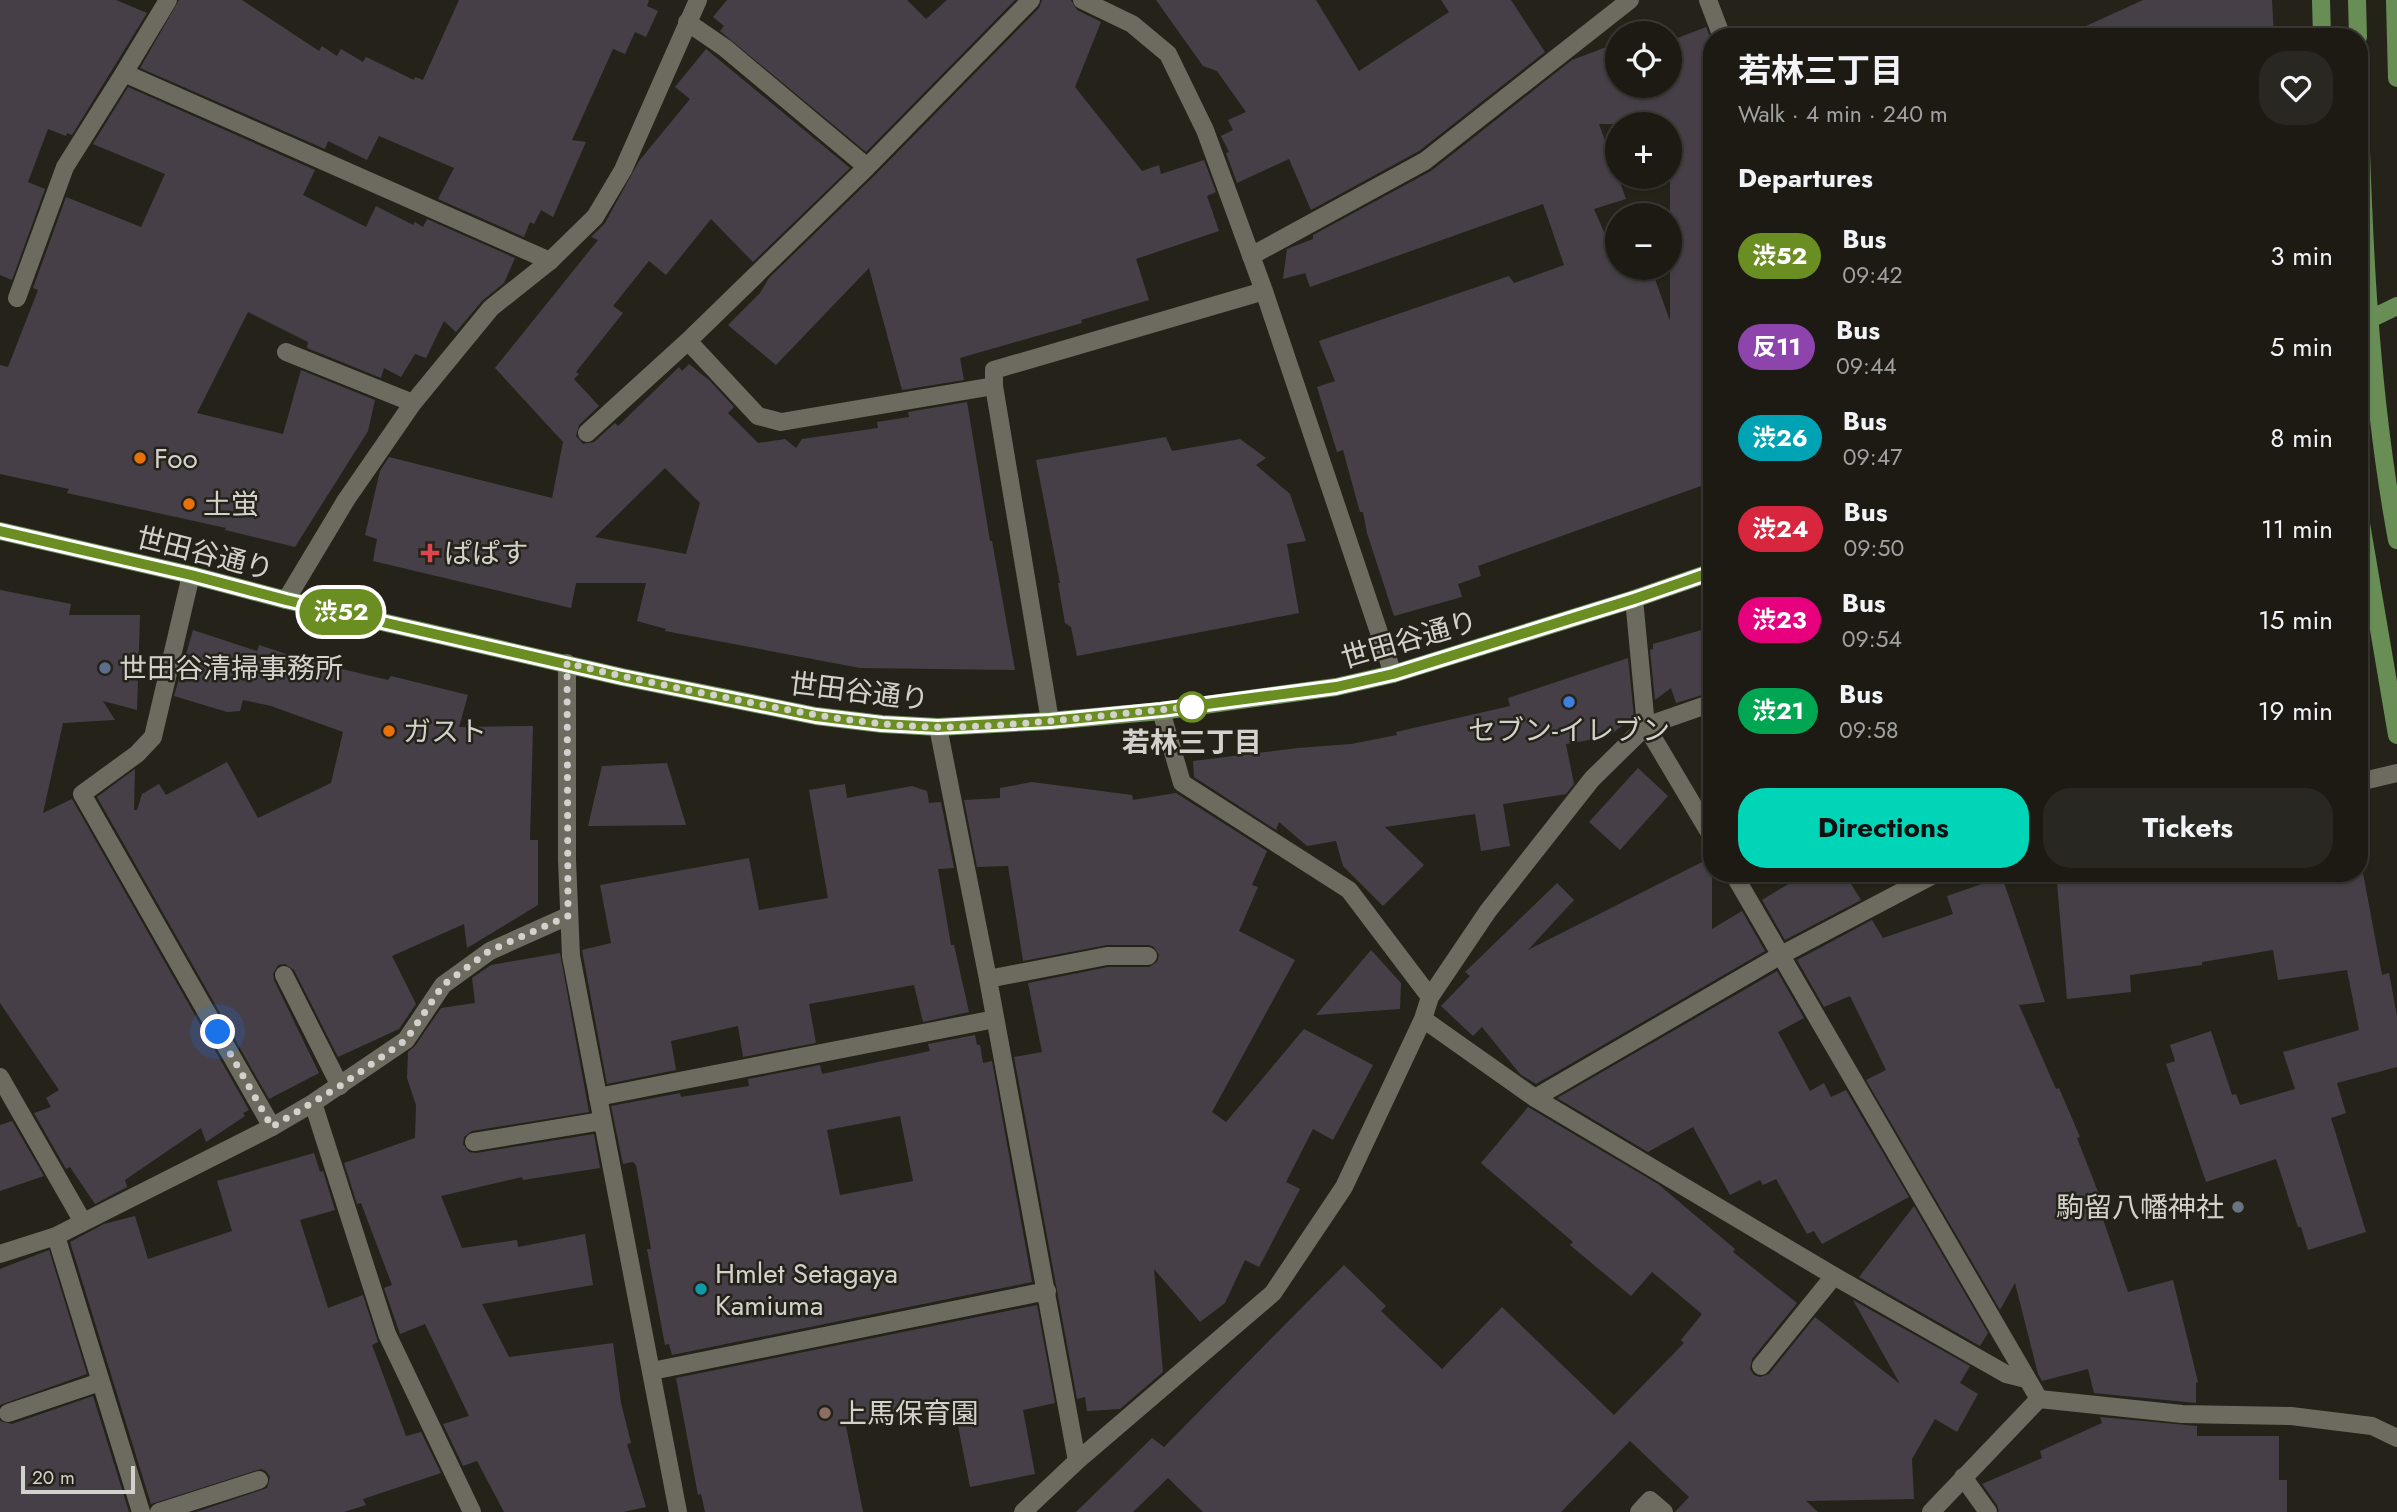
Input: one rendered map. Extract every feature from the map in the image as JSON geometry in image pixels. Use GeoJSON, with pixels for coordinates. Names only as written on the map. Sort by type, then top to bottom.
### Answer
{"type":"FeatureCollection","features":[{"type":"Feature","properties":{"kind":"main road"},"geometry":{"type":"LineString","coordinates":[[2321,0],[2322,28]]}},
{"type":"Feature","properties":{"kind":"main road"},"geometry":{"type":"LineString","coordinates":[[2357,0],[2358,28]]}},
{"type":"Feature","properties":{"kind":"main road"},"geometry":{"type":"LineString","coordinates":[[2395,0],[2397,78]]}},
{"type":"Feature","properties":{"kind":"main road"},"geometry":{"type":"LineString","coordinates":[[2368,290],[2379,411],[2397,540]]}},
{"type":"Feature","properties":{"kind":"main road"},"geometry":{"type":"LineString","coordinates":[[2368,320],[2397,306]]}},
{"type":"Feature","properties":{"kind":"main road","name":"世田谷通り"},"geometry":{"type":"LineString","coordinates":[[0,531],[622,677],[816,716],[938,727],[1050,721],[1161,710],[1286,695],[1393,674],[1703,575]]}},
{"type":"Feature","properties":{"kind":"main road"},"geometry":{"type":"LineString","coordinates":[[2368,565],[2397,735]]}},
{"type":"Feature","properties":{"kind":"street"},"geometry":{"type":"LineString","coordinates":[[17,298],[65,167],[168,0]]}},
{"type":"Feature","properties":{"kind":"street"},"geometry":{"type":"LineString","coordinates":[[286,600],[346,500],[413,403],[491,308],[551,261],[594,217],[623,170],[698,0]]}},
{"type":"Feature","properties":{"kind":"street"},"geometry":{"type":"LineString","coordinates":[[587,433],[688,341],[867,167],[1031,0]]}},
{"type":"Feature","properties":{"kind":"street"},"geometry":{"type":"LineString","coordinates":[[1082,0],[1132,24],[1168,54],[1205,130],[1264,291],[1393,674]]}},
{"type":"Feature","properties":{"kind":"street"},"geometry":{"type":"LineString","coordinates":[[1251,256],[1425,161],[1606,7],[1630,0]]}},
{"type":"Feature","properties":{"kind":"street"},"geometry":{"type":"LineString","coordinates":[[1708,0],[1719,28]]}},
{"type":"Feature","properties":{"kind":"street"},"geometry":{"type":"LineString","coordinates":[[687,22],[725,48],[867,167]]}},
{"type":"Feature","properties":{"kind":"street"},"geometry":{"type":"LineString","coordinates":[[124,73],[551,261]]}},
{"type":"Feature","properties":{"kind":"street"},"geometry":{"type":"LineString","coordinates":[[1050,721],[994,386],[995,370],[1264,291]]}},
{"type":"Feature","properties":{"kind":"street"},"geometry":{"type":"LineString","coordinates":[[688,341],[758,416],[781,422],[994,386]]}},
{"type":"Feature","properties":{"kind":"street"},"geometry":{"type":"LineString","coordinates":[[286,352],[413,403]]}},
{"type":"Feature","properties":{"kind":"street"},"geometry":{"type":"LineString","coordinates":[[191,575],[153,737],[137,754],[82,794],[272,1127]]}},
{"type":"Feature","properties":{"kind":"street"},"geometry":{"type":"LineString","coordinates":[[1634,599],[1646,726],[1703,822]]}},
{"type":"Feature","properties":{"kind":"street"},"geometry":{"type":"LineString","coordinates":[[567,663],[568,916],[572,956],[678,1512]]}},
{"type":"Feature","properties":{"kind":"street"},"geometry":{"type":"LineString","coordinates":[[1023,1512],[1077,1461],[1273,1293],[1344,1187],[1423,1018],[1430,997],[1488,911],[1592,779],[1646,726],[1703,706]]}},
{"type":"Feature","properties":{"kind":"street"},"geometry":{"type":"LineString","coordinates":[[1161,710],[1182,783],[1349,890],[1430,997]]}},
{"type":"Feature","properties":{"kind":"street"},"geometry":{"type":"LineString","coordinates":[[938,727],[988,979],[1077,1461]]}},
{"type":"Feature","properties":{"kind":"street"},"geometry":{"type":"LineString","coordinates":[[2368,780],[2397,773]]}},
{"type":"Feature","properties":{"kind":"street"},"geometry":{"type":"LineString","coordinates":[[1738,882],[2039,1399]]}},
{"type":"Feature","properties":{"kind":"street"},"geometry":{"type":"LineString","coordinates":[[1535,1098],[1781,955],[1920,882]]}},
{"type":"Feature","properties":{"kind":"street"},"geometry":{"type":"LineString","coordinates":[[0,1254],[56,1236],[83,1223],[272,1127],[313,1103],[406,1040],[443,985],[489,951],[568,916]]}},
{"type":"Feature","properties":{"kind":"street"},"geometry":{"type":"LineString","coordinates":[[988,979],[1107,957],[1148,956]]}},
{"type":"Feature","properties":{"kind":"street"},"geometry":{"type":"LineString","coordinates":[[284,975],[340,1086]]}},
{"type":"Feature","properties":{"kind":"street"},"geometry":{"type":"LineString","coordinates":[[1423,1018],[1535,1098],[1834,1276],[2006,1374],[2026,1379]]}},
{"type":"Feature","properties":{"kind":"street"},"geometry":{"type":"LineString","coordinates":[[598,1097],[995,1019]]}},
{"type":"Feature","properties":{"kind":"street"},"geometry":{"type":"LineString","coordinates":[[0,1077],[83,1223]]}},
{"type":"Feature","properties":{"kind":"street"},"geometry":{"type":"LineString","coordinates":[[313,1103],[387,1334],[472,1512]]}},
{"type":"Feature","properties":{"kind":"street"},"geometry":{"type":"LineString","coordinates":[[474,1142],[602,1121]]}},
{"type":"Feature","properties":{"kind":"street"},"geometry":{"type":"LineString","coordinates":[[56,1236],[141,1512]]}},
{"type":"Feature","properties":{"kind":"street"},"geometry":{"type":"LineString","coordinates":[[1760,1366],[1834,1276]]}},
{"type":"Feature","properties":{"kind":"street"},"geometry":{"type":"LineString","coordinates":[[652,1371],[1047,1291]]}},
{"type":"Feature","properties":{"kind":"street"},"geometry":{"type":"LineString","coordinates":[[8,1413],[100,1382]]}},
{"type":"Feature","properties":{"kind":"street"},"geometry":{"type":"LineString","coordinates":[[2039,1399],[2182,1414],[2291,1416],[2372,1426],[2397,1438]]}},
{"type":"Feature","properties":{"kind":"street"},"geometry":{"type":"LineString","coordinates":[[1931,1512],[2039,1399]]}},
{"type":"Feature","properties":{"kind":"street"},"geometry":{"type":"LineString","coordinates":[[1963,1477],[1987,1512]]}},
{"type":"Feature","properties":{"kind":"street"},"geometry":{"type":"LineString","coordinates":[[159,1512],[259,1480]]}},
{"type":"Feature","properties":{"kind":"street"},"geometry":{"type":"LineString","coordinates":[[1639,1512],[1650,1500],[1664,1512]]}},
{"type":"Feature","properties":{"kind":"building"},"geometry":{"type":"Polygon","coordinates":[[[0,0],[116,0],[147,13],[72,135],[67,133],[66,136],[48,129],[28,182],[45,189],[12,280],[0,275],[0,0]]]}},
{"type":"Feature","properties":{"kind":"building"},"geometry":{"type":"Polygon","coordinates":[[[179,0],[242,0],[319,51],[322,46],[337,56],[341,49],[363,62],[366,57],[414,80],[415,77],[423,80],[459,0],[649,0],[647,6],[658,11],[646,37],[635,32],[625,54],[613,49],[572,140],[586,142],[553,217],[541,210],[534,224],[530,222],[524,237],[438,199],[454,168],[379,136],[367,160],[328,141],[325,149],[140,68],[179,0]]]}},
{"type":"Feature","properties":{"kind":"building"},"geometry":{"type":"Polygon","coordinates":[[[727,0],[907,0],[926,19],[947,0],[1015,0],[866,152],[720,31],[724,26],[713,17],[727,0]]]}},
{"type":"Feature","properties":{"kind":"building"},"geometry":{"type":"Polygon","coordinates":[[[1042,0],[1071,0],[1077,10],[1101,22],[1075,87],[1142,171],[1159,165],[1161,174],[1204,160],[1216,192],[1207,196],[1219,231],[1136,259],[1149,300],[1081,320],[1082,323],[960,358],[964,380],[902,390],[869,268],[776,365],[728,325],[760,293],[769,278],[875,175],[1039,8],[1042,0]]]}},
{"type":"Feature","properties":{"kind":"building"},"geometry":{"type":"Polygon","coordinates":[[[1156,0],[1316,0],[1359,71],[1449,12],[1441,0],[1511,0],[1545,52],[1419,151],[1311,210],[1289,159],[1237,183],[1226,153],[1229,152],[1221,136],[1233,130],[1228,120],[1246,112],[1217,71],[1203,66],[1156,0]]]}},
{"type":"Feature","properties":{"kind":"building"},"geometry":{"type":"Polygon","coordinates":[[[2143,0],[2272,0],[2274,28],[2082,28],[2143,0]]]}},
{"type":"Feature","properties":{"kind":"building"},"geometry":{"type":"Polygon","coordinates":[[[1703,28],[1703,485],[1478,566],[1481,576],[1458,584],[1462,597],[1394,616],[1343,450],[1337,452],[1317,387],[1335,381],[1319,341],[1509,276],[1514,283],[1564,265],[1543,204],[1310,287],[1305,273],[1283,279],[1287,249],[1313,239],[1313,235],[1431,171],[1572,60],[1605,48],[1605,98],[1682,98],[1682,36],[1703,28]]]}},
{"type":"Feature","properties":{"kind":"building"},"geometry":{"type":"Polygon","coordinates":[[[706,49],[850,168],[753,262],[711,219],[666,275],[649,261],[613,306],[623,313],[576,372],[579,374],[574,379],[599,406],[579,425],[576,436],[583,444],[594,442],[615,423],[618,426],[679,367],[682,371],[689,364],[710,381],[734,407],[728,413],[758,443],[785,439],[796,448],[802,439],[878,428],[877,422],[909,417],[908,412],[967,402],[1015,670],[860,668],[665,631],[666,629],[637,621],[646,583],[576,583],[571,608],[373,561],[377,539],[365,535],[380,471],[389,457],[552,498],[563,442],[495,368],[598,240],[591,237],[605,223],[639,161],[690,99],[675,87],[706,49]],[[665,468],[595,537],[686,554],[700,503],[665,468]]]}},
{"type":"Feature","properties":{"kind":"building"},"geometry":{"type":"Polygon","coordinates":[[[128,87],[315,170],[303,195],[366,227],[376,206],[413,225],[415,222],[423,227],[427,219],[515,258],[504,283],[482,301],[456,332],[444,321],[426,358],[415,354],[401,377],[384,368],[381,378],[307,348],[308,342],[248,312],[197,413],[283,434],[301,370],[375,400],[368,431],[295,547],[225,530],[226,528],[67,493],[69,489],[0,474],[0,365],[8,367],[38,290],[33,288],[66,197],[141,227],[165,174],[93,144],[128,87]]]}},
{"type":"Feature","properties":{"kind":"building"},"geometry":{"type":"Polygon","coordinates":[[[1166,437],[1172,451],[1240,439],[1266,458],[1256,465],[1290,494],[1306,541],[1287,544],[1299,613],[1077,656],[1071,627],[1065,623],[1036,460],[1166,437]]]}},
{"type":"Feature","properties":{"kind":"building"},"geometry":{"type":"Polygon","coordinates":[[[0,590],[71,604],[69,615],[140,615],[137,710],[103,701],[115,720],[63,723],[43,813],[72,799],[249,1110],[243,1113],[245,1116],[206,1142],[201,1128],[125,1180],[127,1187],[95,1204],[70,1167],[66,1169],[34,1113],[51,1107],[46,1098],[59,1090],[0,1003],[0,590]]]}},
{"type":"Feature","properties":{"kind":"building"},"geometry":{"type":"Polygon","coordinates":[[[193,630],[257,651],[259,645],[308,661],[388,680],[391,676],[468,695],[459,727],[533,726],[530,840],[538,840],[538,905],[467,948],[464,924],[392,956],[416,1004],[399,1029],[338,1057],[294,970],[285,964],[278,965],[273,974],[274,980],[319,1073],[269,1099],[97,797],[135,769],[134,810],[137,810],[142,794],[159,784],[166,795],[227,762],[258,818],[331,783],[343,732],[271,706],[243,700],[240,711],[227,712],[174,696],[193,630]]]}},
{"type":"Feature","properties":{"kind":"building"},"geometry":{"type":"Polygon","coordinates":[[[1703,630],[1703,695],[1676,703],[1671,688],[1655,700],[1650,650],[1653,649],[1653,644],[1703,630]]]}},
{"type":"Feature","properties":{"kind":"building"},"geometry":{"type":"Polygon","coordinates":[[[1628,658],[1634,717],[1607,737],[1566,744],[1574,784],[1566,794],[1503,804],[1510,846],[1481,851],[1475,814],[1385,827],[1424,865],[1383,906],[1343,866],[1336,841],[1307,846],[1279,822],[1276,830],[1194,777],[1193,761],[1351,744],[1397,735],[1396,732],[1510,706],[1508,698],[1628,658]]]}},
{"type":"Feature","properties":{"kind":"building"},"geometry":{"type":"Polygon","coordinates":[[[667,763],[686,825],[588,826],[602,766],[667,763]]]}},
{"type":"Feature","properties":{"kind":"building"},"geometry":{"type":"Polygon","coordinates":[[[1638,768],[1668,796],[1620,850],[1589,822],[1638,768]]]}},
{"type":"Feature","properties":{"kind":"building"},"geometry":{"type":"Polygon","coordinates":[[[1032,782],[1132,795],[1133,800],[1176,793],[1267,851],[1252,885],[1258,887],[1239,931],[1295,960],[1212,1112],[1226,1122],[1304,1029],[1373,1065],[1333,1140],[1313,1129],[1286,1182],[1300,1189],[1259,1267],[1245,1260],[1225,1303],[1200,1322],[1154,1269],[1163,1372],[1120,1409],[1087,1411],[1085,1397],[1077,1399],[1014,1057],[1042,1052],[1028,983],[1108,967],[1149,967],[1157,962],[1159,955],[1154,947],[1149,945],[1107,945],[1023,961],[1008,866],[977,867],[964,800],[1000,798],[1000,788],[1032,782]]]}},
{"type":"Feature","properties":{"kind":"building"},"geometry":{"type":"Polygon","coordinates":[[[845,784],[847,798],[912,786],[927,791],[929,803],[941,802],[954,868],[938,869],[951,945],[954,945],[969,1012],[923,1022],[914,985],[809,1004],[816,1043],[743,1057],[738,1026],[671,1041],[676,1070],[607,1084],[582,950],[611,943],[600,885],[749,858],[759,910],[828,898],[809,790],[845,784]]]}},
{"type":"Feature","properties":{"kind":"building"},"geometry":{"type":"Polygon","coordinates":[[[1703,862],[1703,882],[1712,882],[1712,929],[1742,911],[1765,951],[1536,1084],[1520,1074],[1482,1027],[1473,1036],[1441,1006],[1470,976],[1465,972],[1557,883],[1574,900],[1528,950],[1703,862]]]}},
{"type":"Feature","properties":{"kind":"building"},"geometry":{"type":"Polygon","coordinates":[[[1850,882],[1861,900],[1785,940],[1762,900],[1790,883],[1850,882]]]}},
{"type":"Feature","properties":{"kind":"building"},"geometry":{"type":"Polygon","coordinates":[[[1988,882],[2004,882],[2045,1002],[2019,1005],[2080,1137],[2077,1138],[2100,1197],[2096,1199],[2128,1292],[2173,1280],[2198,1382],[2196,1403],[2094,1393],[2088,1369],[2042,1381],[2015,1283],[2000,1310],[1866,1080],[1886,1070],[1850,996],[1824,1007],[1797,960],[1872,920],[1883,938],[1953,914],[1947,896],[1988,882]]]}},
{"type":"Feature","properties":{"kind":"building"},"geometry":{"type":"Polygon","coordinates":[[[2365,882],[2382,975],[2389,973],[2397,1016],[2397,1067],[2337,1083],[2346,1113],[2331,1118],[2366,1232],[2308,1250],[2276,1159],[2206,1182],[2166,1064],[2175,1061],[2170,1045],[2211,1031],[2232,1095],[2236,1094],[2240,1105],[2295,1089],[2283,1052],[2359,1030],[2347,970],[2278,980],[2273,950],[2202,962],[2202,965],[2130,975],[2131,992],[2067,999],[2057,883],[2365,882]]]}},
{"type":"Feature","properties":{"kind":"building"},"geometry":{"type":"Polygon","coordinates":[[[1371,950],[1401,983],[1400,1009],[1316,1015],[1371,950]]]}},
{"type":"Feature","properties":{"kind":"building"},"geometry":{"type":"Polygon","coordinates":[[[560,953],[589,1112],[472,1131],[464,1137],[463,1144],[469,1152],[476,1153],[594,1134],[600,1168],[523,1180],[522,1177],[441,1196],[462,1248],[517,1240],[518,1247],[585,1234],[593,1285],[482,1304],[509,1357],[613,1343],[621,1403],[631,1443],[627,1444],[646,1507],[623,1512],[504,1512],[477,1461],[463,1466],[443,1424],[469,1416],[425,1324],[400,1334],[384,1288],[392,1285],[361,1203],[357,1204],[344,1163],[415,1138],[416,1105],[407,1078],[408,1052],[441,1008],[475,1003],[472,978],[491,965],[560,953]]]}},
{"type":"Feature","properties":{"kind":"building"},"geometry":{"type":"Polygon","coordinates":[[[1777,971],[1804,1018],[1778,1032],[1810,1091],[1824,1083],[1831,1097],[1846,1090],[1909,1197],[1822,1244],[1814,1231],[1807,1234],[1776,1179],[1763,1185],[1760,1180],[1730,1195],[1693,1127],[1648,1152],[1557,1098],[1777,971]]]}},
{"type":"Feature","properties":{"kind":"building"},"geometry":{"type":"Polygon","coordinates":[[[975,1035],[983,1063],[992,1061],[1032,1282],[672,1355],[669,1344],[665,1345],[647,1249],[651,1249],[636,1165],[633,1162],[623,1164],[611,1106],[680,1093],[681,1097],[749,1086],[748,1079],[820,1065],[822,1074],[930,1051],[928,1044],[975,1035]],[[900,1116],[827,1130],[840,1195],[913,1181],[900,1116]]]}},
{"type":"Feature","properties":{"kind":"building"},"geometry":{"type":"Polygon","coordinates":[[[1528,1107],[1658,1184],[1735,1249],[1733,1252],[1797,1303],[1752,1359],[1750,1369],[1754,1375],[1760,1377],[1769,1374],[1815,1317],[1900,1384],[1853,1300],[1970,1366],[1960,1383],[1978,1394],[1957,1432],[1935,1419],[1912,1459],[1914,1499],[1806,1501],[1818,1512],[1675,1512],[1689,1497],[1630,1441],[1561,1512],[1203,1512],[1168,1478],[1133,1512],[1076,1512],[1152,1438],[1164,1447],[1344,1265],[1386,1306],[1381,1311],[1442,1369],[1502,1307],[1614,1415],[1684,1343],[1681,1340],[1702,1314],[1652,1272],[1631,1296],[1570,1245],[1573,1242],[1481,1163],[1528,1107]]]}},
{"type":"Feature","properties":{"kind":"building"},"geometry":{"type":"Polygon","coordinates":[[[12,1121],[44,1176],[0,1191],[0,1125],[12,1121]]]}},
{"type":"Feature","properties":{"kind":"building"},"geometry":{"type":"Polygon","coordinates":[[[314,1153],[320,1172],[323,1171],[335,1210],[300,1220],[328,1308],[363,1295],[378,1342],[372,1345],[406,1436],[421,1432],[441,1473],[363,1499],[366,1505],[344,1512],[196,1512],[267,1488],[270,1477],[261,1469],[151,1504],[70,1242],[104,1224],[135,1216],[148,1259],[232,1231],[217,1181],[314,1153]]]}},
{"type":"Feature","properties":{"kind":"building"},"geometry":{"type":"Polygon","coordinates":[[[1914,1206],[1988,1333],[1980,1346],[1859,1277],[1914,1206]]]}},
{"type":"Feature","properties":{"kind":"building"},"geometry":{"type":"Polygon","coordinates":[[[49,1250],[87,1374],[0,1405],[0,1269],[49,1250]]]}},
{"type":"Feature","properties":{"kind":"building"},"geometry":{"type":"Polygon","coordinates":[[[1037,1305],[1055,1403],[1023,1410],[1035,1474],[970,1487],[954,1405],[846,1426],[863,1512],[705,1512],[701,1494],[698,1495],[676,1378],[1037,1305]]]}},
{"type":"Feature","properties":{"kind":"building"},"geometry":{"type":"Polygon","coordinates":[[[93,1396],[129,1512],[0,1512],[0,1421],[12,1424],[93,1396]]]}},
{"type":"Feature","properties":{"kind":"building"},"geometry":{"type":"Polygon","coordinates":[[[2100,1417],[2197,1426],[2197,1436],[2279,1436],[2279,1480],[2287,1480],[2287,1512],[1999,1512],[1982,1484],[2042,1458],[2040,1451],[2102,1423],[2100,1417]]]}},
{"type":"Feature","properties":{"kind":"bus line","name":"渋52"},"geometry":{"type":"LineString","coordinates":[[0,531],[622,677],[816,716],[938,727],[1050,721],[1161,710],[1336,687],[1393,674],[1703,575]]}},
{"type":"Feature","properties":{"kind":"place","name":"Foo"},"geometry":{"type":"Point","coordinates":[140,458]}},
{"type":"Feature","properties":{"kind":"place","name":"土蛍"},"geometry":{"type":"Point","coordinates":[189,504]}},
{"type":"Feature","properties":{"kind":"place","name":"ぱぱす"},"geometry":{"type":"Point","coordinates":[430,553]}},
{"type":"Feature","properties":{"kind":"place","name":"世田谷清掃事務所"},"geometry":{"type":"Point","coordinates":[105,668]}},
{"type":"Feature","properties":{"kind":"place","name":"セブン-イレブン"},"geometry":{"type":"Point","coordinates":[1569,702]}},
{"type":"Feature","properties":{"kind":"place","name":"若林三丁目"},"geometry":{"type":"Point","coordinates":[1192,707]}},
{"type":"Feature","properties":{"kind":"place","name":"ガスト"},"geometry":{"type":"Point","coordinates":[389,731]}},
{"type":"Feature","properties":{"kind":"place","name":"駒留八幡神社"},"geometry":{"type":"Point","coordinates":[2238,1207]}},
{"type":"Feature","properties":{"kind":"place","name":"Hmlet Setagaya Kamiuma"},"geometry":{"type":"Point","coordinates":[701,1289]}},
{"type":"Feature","properties":{"kind":"place","name":"上馬保育園"},"geometry":{"type":"Point","coordinates":[825,1413]}},
{"type":"Feature","properties":{"kind":"route"},"geometry":{"type":"LineString","coordinates":[[218,1032],[272,1127],[340,1086],[406,1040],[443,985],[489,951],[568,916],[567,663],[622,677],[816,716],[882,724],[938,727],[1050,721],[1192,707]]}}]}
